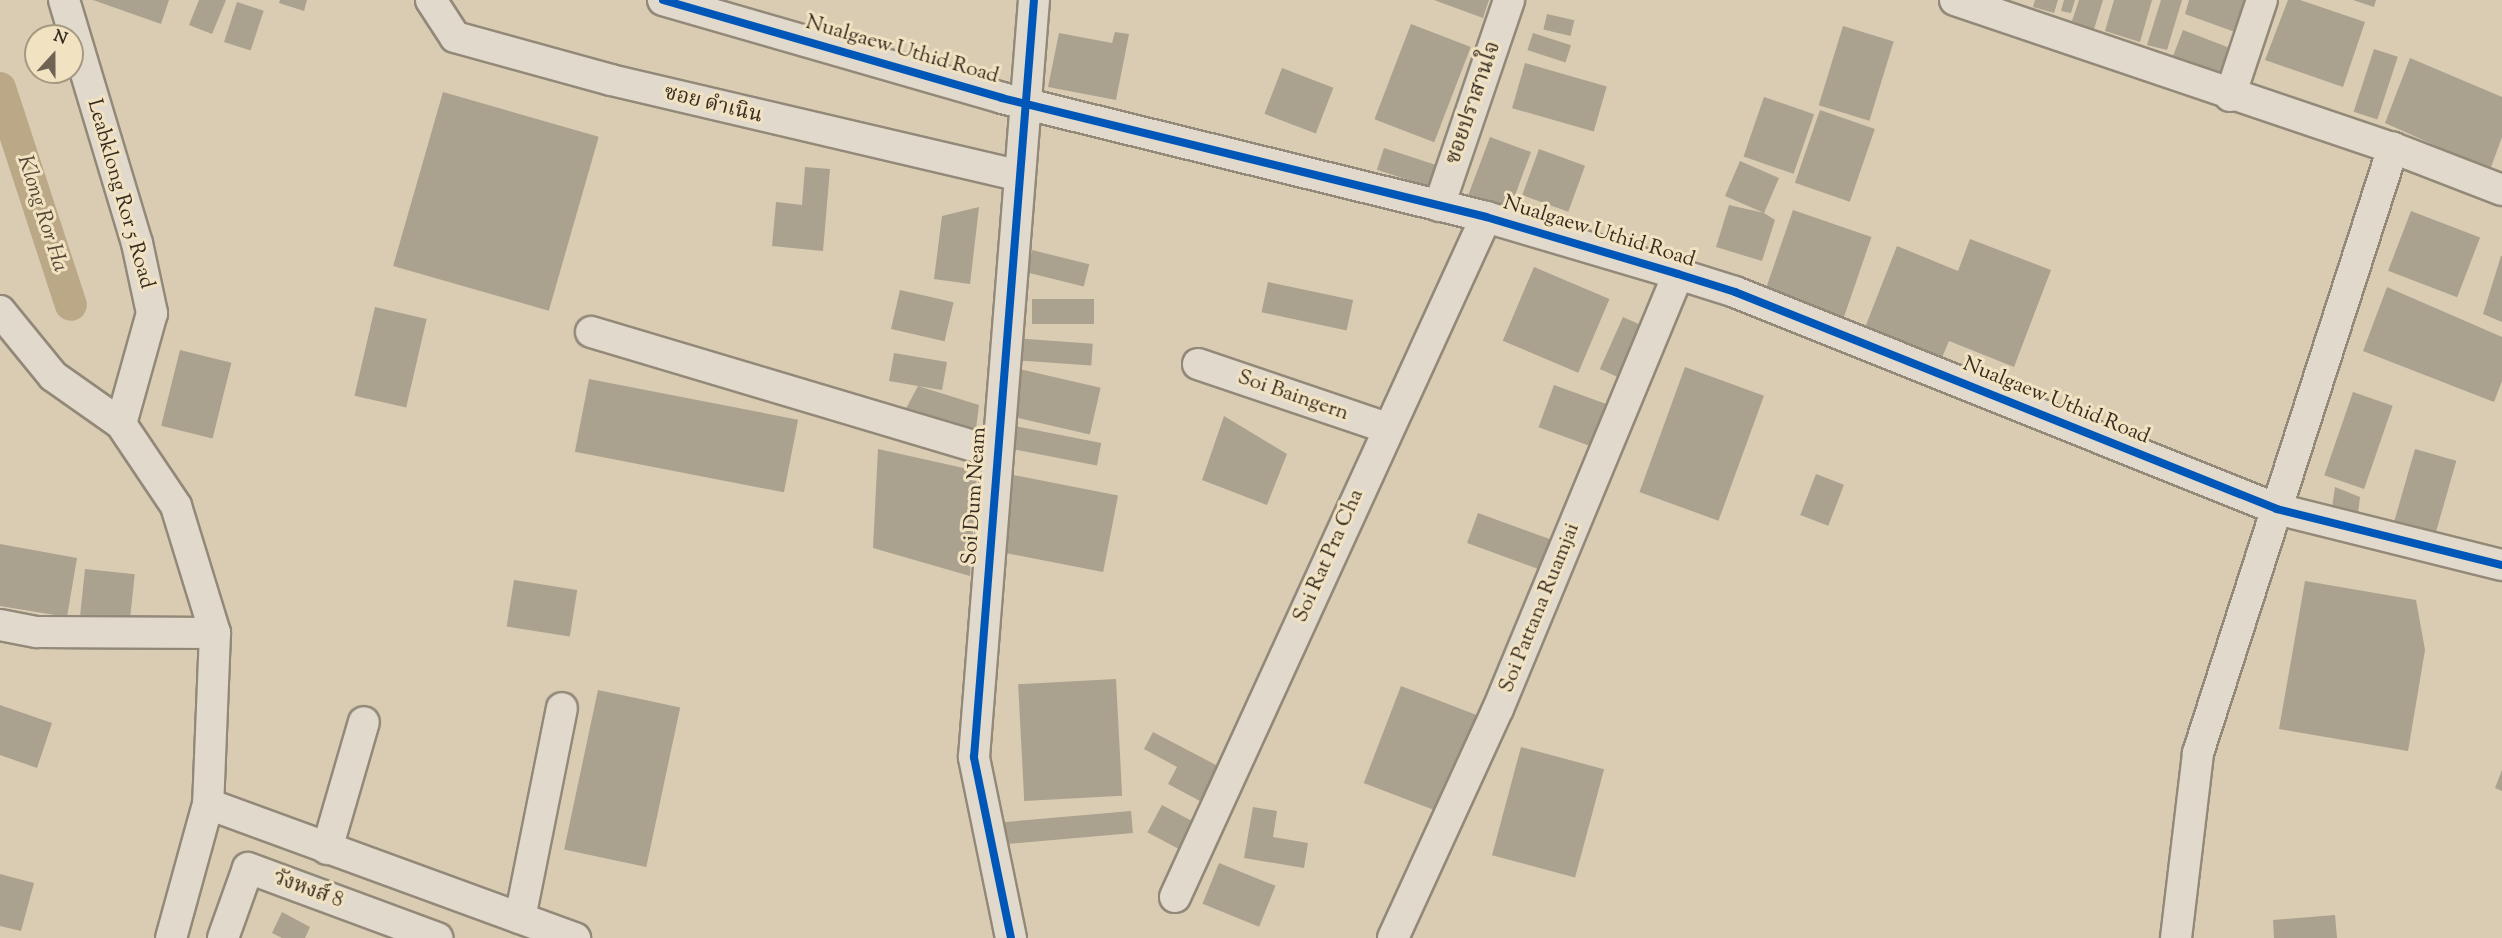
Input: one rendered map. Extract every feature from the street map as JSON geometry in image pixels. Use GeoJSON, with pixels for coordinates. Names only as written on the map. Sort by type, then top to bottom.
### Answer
{"type":"FeatureCollection","features":[{"type":"Feature","properties":{"kind":"street","name":"Leabklong Ror 5 Road"},"geometry":{"type":"LineString","coordinates":[[63,0],[137,243],[152,313],[121,424]]}},
{"type":"Feature","properties":{"kind":"street","name":"ซอย ดำเนิน"},"geometry":{"type":"LineString","coordinates":[[431,0],[454,37],[623,83],[1017,175]]}},
{"type":"Feature","properties":{"kind":"street","name":"Nualgaew Uthid Road"},"geometry":{"type":"LineString","coordinates":[[663,0],[1023,103],[1486,217],[1678,274],[1735,292],[2277,509],[2502,565]]}},
{"type":"Feature","properties":{"kind":"street","name":"Soi Dum Neam"},"geometry":{"type":"LineString","coordinates":[[1011,938],[974,757],[1017,175],[1034,0]]}},
{"type":"Feature","properties":{"kind":"street","name":"ซอยปราสานใจ"},"geometry":{"type":"LineString","coordinates":[[1439,206],[1509,0]]}},
{"type":"Feature","properties":{"kind":"street"},"geometry":{"type":"LineString","coordinates":[[1955,0],[2230,96],[2393,148],[2502,190]]}},
{"type":"Feature","properties":{"kind":"street"},"geometry":{"type":"LineString","coordinates":[[2230,96],[2262,0]]}},
{"type":"Feature","properties":{"kind":"street"},"geometry":{"type":"LineString","coordinates":[[2176,938],[2198,753],[2393,148]]}},
{"type":"Feature","properties":{"kind":"street","name":"Soi Rat Pra Cha"},"geometry":{"type":"LineString","coordinates":[[1175,897],[1387,428],[1486,217]]}},
{"type":"Feature","properties":{"kind":"street","name":"Soi Pattana Ruamjai"},"geometry":{"type":"LineString","coordinates":[[1393,938],[1498,709],[1678,274]]}},
{"type":"Feature","properties":{"kind":"street"},"geometry":{"type":"LineString","coordinates":[[0,311],[53,376],[121,424],[176,506],[215,633],[208,804],[171,938]]}},
{"type":"Feature","properties":{"kind":"street"},"geometry":{"type":"LineString","coordinates":[[591,332],[996,453]]}},
{"type":"Feature","properties":{"kind":"street","name":"Soi Baingern"},"geometry":{"type":"LineString","coordinates":[[1198,364],[1387,428]]}},
{"type":"Feature","properties":{"kind":"street"},"geometry":{"type":"LineString","coordinates":[[0,625],[37,632],[215,633]]}},
{"type":"Feature","properties":{"kind":"street"},"geometry":{"type":"LineString","coordinates":[[520,918],[562,708]]}},
{"type":"Feature","properties":{"kind":"street"},"geometry":{"type":"LineString","coordinates":[[327,849],[364,722]]}},
{"type":"Feature","properties":{"kind":"street"},"geometry":{"type":"LineString","coordinates":[[208,804],[575,938]]}},
{"type":"Feature","properties":{"kind":"street","name":"วังหงส์ 8"},"geometry":{"type":"LineString","coordinates":[[223,938],[248,868],[437,938]]}},
{"type":"Feature","properties":{"kind":"building"},"geometry":{"type":"Polygon","coordinates":[[[93,0],[169,0],[161,24],[93,0]]]}},
{"type":"Feature","properties":{"kind":"building"},"geometry":{"type":"Polygon","coordinates":[[[199,0],[226,0],[212,34],[189,25],[199,0]]]}},
{"type":"Feature","properties":{"kind":"building"},"geometry":{"type":"Polygon","coordinates":[[[280,0],[307,0],[304,11],[279,3],[280,0]]]}},
{"type":"Feature","properties":{"kind":"building"},"geometry":{"type":"Polygon","coordinates":[[[1434,0],[1489,0],[1483,18],[1434,0]]]}},
{"type":"Feature","properties":{"kind":"building"},"geometry":{"type":"Polygon","coordinates":[[[2035,0],[2058,0],[2054,13],[2033,7],[2035,0]]]}},
{"type":"Feature","properties":{"kind":"building"},"geometry":{"type":"Polygon","coordinates":[[[2064,0],[2075,0],[2071,13],[2061,11],[2064,0]]]}},
{"type":"Feature","properties":{"kind":"building"},"geometry":{"type":"Polygon","coordinates":[[[2079,0],[2103,0],[2094,29],[2072,21],[2079,0]]]}},
{"type":"Feature","properties":{"kind":"building"},"geometry":{"type":"Polygon","coordinates":[[[2114,0],[2152,0],[2140,42],[2105,31],[2114,0]]]}},
{"type":"Feature","properties":{"kind":"building"},"geometry":{"type":"Polygon","coordinates":[[[2161,0],[2182,0],[2167,50],[2147,45],[2161,0]]]}},
{"type":"Feature","properties":{"kind":"building"},"geometry":{"type":"Polygon","coordinates":[[[2189,0],[2246,0],[2235,32],[2185,14],[2189,0]]]}},
{"type":"Feature","properties":{"kind":"building"},"geometry":{"type":"Polygon","coordinates":[[[2288,0],[2300,0],[2365,22],[2343,87],[2265,60],[2288,0]]]}},
{"type":"Feature","properties":{"kind":"building"},"geometry":{"type":"Polygon","coordinates":[[[2353,0],[2376,0],[2374,7],[2353,0]]]}},
{"type":"Feature","properties":{"kind":"building"},"geometry":{"type":"Polygon","coordinates":[[[237,2],[264,11],[251,51],[224,42],[237,2]]]}},
{"type":"Feature","properties":{"kind":"building"},"geometry":{"type":"Polygon","coordinates":[[[1547,14],[1574,20],[1571,36],[1543,30],[1547,14]]]}},
{"type":"Feature","properties":{"kind":"building"},"geometry":{"type":"Polygon","coordinates":[[[1411,24],[1471,47],[1434,142],[1374,119],[1411,24]]]}},
{"type":"Feature","properties":{"kind":"building"},"geometry":{"type":"Polygon","coordinates":[[[1843,26],[1894,41],[1869,121],[1819,105],[1843,26]]]}},
{"type":"Feature","properties":{"kind":"building"},"geometry":{"type":"Polygon","coordinates":[[[2183,30],[2231,48],[2220,76],[2172,58],[2183,30]]]}},
{"type":"Feature","properties":{"kind":"building"},"geometry":{"type":"Polygon","coordinates":[[[1115,32],[1129,34],[1116,100],[1048,87],[1059,33],[1112,43],[1115,32]]]}},
{"type":"Feature","properties":{"kind":"building"},"geometry":{"type":"Polygon","coordinates":[[[1533,33],[1571,45],[1565,62],[1527,50],[1533,33]]]}},
{"type":"Feature","properties":{"kind":"building"},"geometry":{"type":"Polygon","coordinates":[[[2374,49],[2398,57],[2377,119],[2354,112],[2374,49]]]}},
{"type":"Feature","properties":{"kind":"building"},"geometry":{"type":"Polygon","coordinates":[[[2410,58],[2502,97],[2502,137],[2490,170],[2385,123],[2410,58]]]}},
{"type":"Feature","properties":{"kind":"building"},"geometry":{"type":"Polygon","coordinates":[[[1525,63],[1607,86],[1594,132],[1512,108],[1525,63]]]}},
{"type":"Feature","properties":{"kind":"building"},"geometry":{"type":"Polygon","coordinates":[[[1282,68],[1333,88],[1316,133],[1264,114],[1282,68]]]}},
{"type":"Feature","properties":{"kind":"building"},"geometry":{"type":"Polygon","coordinates":[[[443,92],[599,137],[549,311],[393,266],[443,92]]]}},
{"type":"Feature","properties":{"kind":"building"},"geometry":{"type":"Polygon","coordinates":[[[1764,97],[1814,114],[1794,174],[1743,157],[1764,97]]]}},
{"type":"Feature","properties":{"kind":"building"},"geometry":{"type":"Polygon","coordinates":[[[1820,110],[1875,129],[1850,202],[1795,183],[1820,110]]]}},
{"type":"Feature","properties":{"kind":"building"},"geometry":{"type":"Polygon","coordinates":[[[1490,137],[1531,152],[1514,198],[1563,216],[1557,234],[1466,201],[1490,137]]]}},
{"type":"Feature","properties":{"kind":"building"},"geometry":{"type":"Polygon","coordinates":[[[1384,148],[1443,167],[1436,189],[1377,170],[1384,148]]]}},
{"type":"Feature","properties":{"kind":"building"},"geometry":{"type":"Polygon","coordinates":[[[1539,149],[1585,166],[1568,212],[1522,195],[1539,149]]]}},
{"type":"Feature","properties":{"kind":"building"},"geometry":{"type":"Polygon","coordinates":[[[1740,161],[1779,178],[1764,213],[1725,196],[1740,161]]]}},
{"type":"Feature","properties":{"kind":"building"},"geometry":{"type":"Polygon","coordinates":[[[805,167],[830,169],[823,251],[772,246],[776,202],[802,205],[805,167]]]}},
{"type":"Feature","properties":{"kind":"building"},"geometry":{"type":"Polygon","coordinates":[[[1729,205],[1764,213],[1775,220],[1762,261],[1716,247],[1729,205]]]}},
{"type":"Feature","properties":{"kind":"building"},"geometry":{"type":"Polygon","coordinates":[[[979,207],[970,284],[934,279],[942,216],[979,207]]]}},
{"type":"Feature","properties":{"kind":"building"},"geometry":{"type":"Polygon","coordinates":[[[1793,210],[1871,237],[1843,320],[1764,293],[1793,210]]]}},
{"type":"Feature","properties":{"kind":"building"},"geometry":{"type":"Polygon","coordinates":[[[2411,211],[2480,238],[2457,297],[2388,271],[2411,211]]]}},
{"type":"Feature","properties":{"kind":"building"},"geometry":{"type":"Polygon","coordinates":[[[1621,231],[1637,238],[1632,250],[1618,244],[1621,231]]]}},
{"type":"Feature","properties":{"kind":"building"},"geometry":{"type":"Polygon","coordinates":[[[1970,239],[2051,270],[2014,367],[1949,341],[1941,360],[1864,330],[1897,246],[1958,271],[1970,239]]]}},
{"type":"Feature","properties":{"kind":"building"},"geometry":{"type":"Polygon","coordinates":[[[1032,250],[1089,264],[1084,287],[1026,272],[1032,250]]]}},
{"type":"Feature","properties":{"kind":"building"},"geometry":{"type":"Polygon","coordinates":[[[2502,256],[2502,322],[2483,314],[2502,256]]]}},
{"type":"Feature","properties":{"kind":"building"},"geometry":{"type":"Polygon","coordinates":[[[1534,267],[1609,299],[1578,373],[1503,341],[1534,267]]]}},
{"type":"Feature","properties":{"kind":"building"},"geometry":{"type":"Polygon","coordinates":[[[1268,282],[1353,300],[1347,330],[1262,312],[1268,282]]]}},
{"type":"Feature","properties":{"kind":"building"},"geometry":{"type":"Polygon","coordinates":[[[2387,287],[2502,337],[2502,381],[2494,402],[2363,351],[2387,287]]]}},
{"type":"Feature","properties":{"kind":"building"},"geometry":{"type":"Polygon","coordinates":[[[900,290],[954,302],[945,341],[891,329],[900,290]]]}},
{"type":"Feature","properties":{"kind":"building"},"geometry":{"type":"Polygon","coordinates":[[[1032,299],[1094,299],[1094,324],[1032,324],[1032,299]]]}},
{"type":"Feature","properties":{"kind":"building"},"geometry":{"type":"Polygon","coordinates":[[[375,307],[427,319],[406,408],[355,396],[375,307]]]}},
{"type":"Feature","properties":{"kind":"building"},"geometry":{"type":"Polygon","coordinates":[[[1623,317],[1643,326],[1620,378],[1600,369],[1623,317]]]}},
{"type":"Feature","properties":{"kind":"building"},"geometry":{"type":"Polygon","coordinates":[[[1012,338],[1093,344],[1091,366],[1010,360],[1012,338]]]}},
{"type":"Feature","properties":{"kind":"building"},"geometry":{"type":"Polygon","coordinates":[[[180,350],[231,363],[213,439],[161,426],[180,350]]]}},
{"type":"Feature","properties":{"kind":"building"},"geometry":{"type":"Polygon","coordinates":[[[894,353],[947,362],[942,390],[889,381],[894,353]]]}},
{"type":"Feature","properties":{"kind":"building"},"geometry":{"type":"Polygon","coordinates":[[[1011,367],[1101,388],[1090,434],[1000,414],[1011,367]]]}},
{"type":"Feature","properties":{"kind":"building"},"geometry":{"type":"Polygon","coordinates":[[[1685,367],[1764,396],[1718,521],[1640,492],[1685,367]]]}},
{"type":"Feature","properties":{"kind":"building"},"geometry":{"type":"Polygon","coordinates":[[[589,379],[798,420],[784,492],[575,452],[589,379]]]}},
{"type":"Feature","properties":{"kind":"building"},"geometry":{"type":"Polygon","coordinates":[[[1554,385],[1615,407],[1600,450],[1539,427],[1554,385]]]}},
{"type":"Feature","properties":{"kind":"building"},"geometry":{"type":"Polygon","coordinates":[[[918,386],[979,405],[975,437],[902,416],[918,386]]]}},
{"type":"Feature","properties":{"kind":"building"},"geometry":{"type":"Polygon","coordinates":[[[2353,392],[2393,406],[2364,489],[2324,475],[2353,392]]]}},
{"type":"Feature","properties":{"kind":"building"},"geometry":{"type":"Polygon","coordinates":[[[1224,416],[1287,454],[1267,505],[1202,480],[1224,416]]]}},
{"type":"Feature","properties":{"kind":"building"},"geometry":{"type":"Polygon","coordinates":[[[1009,425],[1101,443],[1097,466],[1005,448],[1009,425]]]}},
{"type":"Feature","properties":{"kind":"building"},"geometry":{"type":"Polygon","coordinates":[[[878,449],[977,471],[970,576],[873,548],[878,449]]]}},
{"type":"Feature","properties":{"kind":"building"},"geometry":{"type":"Polygon","coordinates":[[[2415,449],[2456,461],[2435,534],[2394,522],[2415,449]]]}},
{"type":"Feature","properties":{"kind":"building"},"geometry":{"type":"Polygon","coordinates":[[[1816,474],[1844,485],[1828,526],[1800,515],[1816,474]]]}},
{"type":"Feature","properties":{"kind":"building"},"geometry":{"type":"Polygon","coordinates":[[[1013,475],[1118,495],[1103,572],[998,552],[1013,475]]]}},
{"type":"Feature","properties":{"kind":"building"},"geometry":{"type":"Polygon","coordinates":[[[2335,487],[2360,497],[2358,514],[2332,508],[2335,487]]]}},
{"type":"Feature","properties":{"kind":"building"},"geometry":{"type":"Polygon","coordinates":[[[1478,513],[1558,542],[1547,572],[1467,543],[1478,513]]]}},
{"type":"Feature","properties":{"kind":"building"},"geometry":{"type":"Polygon","coordinates":[[[0,544],[77,558],[67,617],[0,606],[0,544]]]}},
{"type":"Feature","properties":{"kind":"building"},"geometry":{"type":"Polygon","coordinates":[[[85,569],[135,574],[130,620],[80,615],[85,569]]]}},
{"type":"Feature","properties":{"kind":"building"},"geometry":{"type":"Polygon","coordinates":[[[514,580],[577,590],[570,636],[507,626],[514,580]]]}},
{"type":"Feature","properties":{"kind":"building"},"geometry":{"type":"Polygon","coordinates":[[[2305,581],[2416,600],[2425,650],[2408,751],[2279,729],[2305,581]]]}},
{"type":"Feature","properties":{"kind":"building"},"geometry":{"type":"Polygon","coordinates":[[[1116,679],[1122,796],[1024,801],[1018,684],[1116,679]]]}},
{"type":"Feature","properties":{"kind":"building"},"geometry":{"type":"Polygon","coordinates":[[[1401,686],[1477,715],[1439,812],[1364,783],[1401,686]]]}},
{"type":"Feature","properties":{"kind":"building"},"geometry":{"type":"Polygon","coordinates":[[[598,690],[680,707],[646,867],[564,849],[598,690]]]}},
{"type":"Feature","properties":{"kind":"building"},"geometry":{"type":"Polygon","coordinates":[[[0,705],[52,723],[37,768],[0,755],[0,705]]]}},
{"type":"Feature","properties":{"kind":"building"},"geometry":{"type":"Polygon","coordinates":[[[1153,732],[1218,766],[1200,801],[1168,784],[1177,767],[1144,749],[1153,732]]]}},
{"type":"Feature","properties":{"kind":"building"},"geometry":{"type":"Polygon","coordinates":[[[1521,747],[1604,769],[1575,877],[1492,855],[1521,747]]]}},
{"type":"Feature","properties":{"kind":"building"},"geometry":{"type":"Polygon","coordinates":[[[2502,770],[2502,791],[2495,788],[2502,770]]]}},
{"type":"Feature","properties":{"kind":"building"},"geometry":{"type":"Polygon","coordinates":[[[1162,805],[1194,822],[1179,849],[1147,832],[1162,805]]]}},
{"type":"Feature","properties":{"kind":"building"},"geometry":{"type":"Polygon","coordinates":[[[1253,807],[1277,811],[1273,837],[1308,843],[1304,868],[1244,858],[1253,807]]]}},
{"type":"Feature","properties":{"kind":"building"},"geometry":{"type":"Polygon","coordinates":[[[1131,811],[1133,833],[1001,844],[1000,823],[1131,811]]]}},
{"type":"Feature","properties":{"kind":"building"},"geometry":{"type":"Polygon","coordinates":[[[1219,863],[1276,886],[1259,927],[1203,904],[1219,863]]]}},
{"type":"Feature","properties":{"kind":"building"},"geometry":{"type":"Polygon","coordinates":[[[0,874],[34,883],[21,931],[0,926],[0,874]]]}},
{"type":"Feature","properties":{"kind":"building"},"geometry":{"type":"Polygon","coordinates":[[[282,912],[310,927],[305,938],[282,938],[272,933],[282,912]]]}},
{"type":"Feature","properties":{"kind":"building"},"geometry":{"type":"Polygon","coordinates":[[[2335,915],[2337,938],[2274,938],[2273,920],[2335,915]]]}},
{"type":"Feature","properties":{"kind":"waterway","name":"Klong Ror Ha"},"geometry":{"type":"LineString","coordinates":[[0,88],[71,305]]}},
{"type":"Feature","properties":{"kind":"cycle path"},"geometry":{"type":"LineString","coordinates":[[663,0],[1002,98],[1486,217],[1678,274],[1735,292],[2277,509],[2502,565]]}},
{"type":"Feature","properties":{"kind":"cycle path"},"geometry":{"type":"LineString","coordinates":[[1011,938],[974,757],[1034,0]]}}]}
